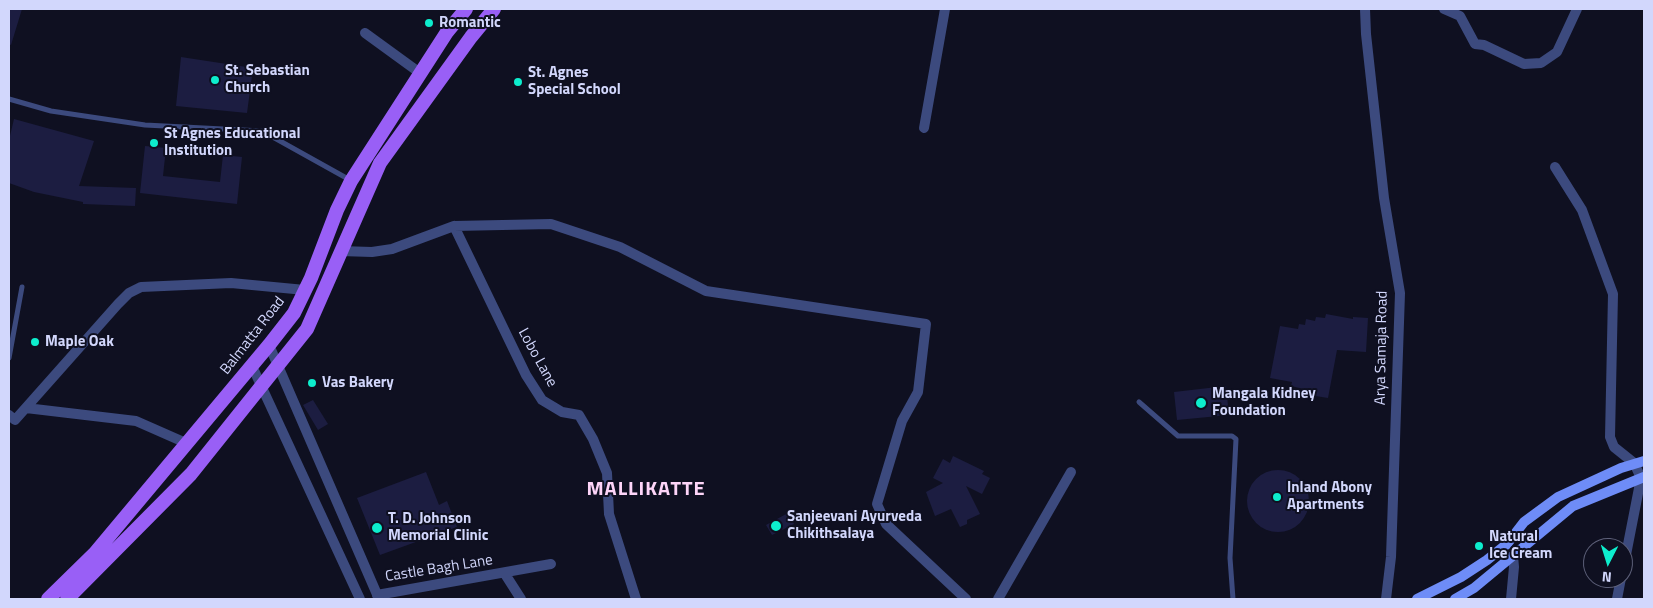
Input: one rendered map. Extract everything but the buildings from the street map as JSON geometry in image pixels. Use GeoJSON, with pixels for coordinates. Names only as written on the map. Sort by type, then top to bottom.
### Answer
{"type":"FeatureCollection","features":[{"type":"Feature","properties":{"kind":"main road","name":"Balmatta Road"},"geometry":{"type":"LineString","coordinates":[[48,599],[95,553],[294,313],[305,290],[336,210],[351,181],[447,32],[466,9]]}},
{"type":"Feature","properties":{"kind":"main road"},"geometry":{"type":"LineString","coordinates":[[67,599],[191,474],[307,329],[380,163],[494,9]]}},
{"type":"Feature","properties":{"kind":"main road"},"geometry":{"type":"LineString","coordinates":[[1417,599],[1462,577],[1487,560],[1507,544],[1524,522],[1558,497],[1639,462]]}},
{"type":"Feature","properties":{"kind":"main road"},"geometry":{"type":"LineString","coordinates":[[1454,599],[1474,588],[1573,506],[1642,478]]}},
{"type":"Feature","properties":{"kind":"street"},"geometry":{"type":"LineString","coordinates":[[924,128],[945,9]]}},
{"type":"Feature","properties":{"kind":"street","name":"Arya Samaja Road"},"geometry":{"type":"LineString","coordinates":[[1365,9],[1366,34],[1384,198],[1400,293],[1390,557],[1386,599]]}},
{"type":"Feature","properties":{"kind":"street"},"geometry":{"type":"LineString","coordinates":[[1444,9],[1460,16],[1475,44],[1497,50],[1524,64],[1540,63],[1557,52],[1577,9]]}},
{"type":"Feature","properties":{"kind":"street"},"geometry":{"type":"LineString","coordinates":[[365,33],[420,73]]}},
{"type":"Feature","properties":{"kind":"street"},"geometry":{"type":"LineString","coordinates":[[1555,167],[1582,210],[1613,294],[1610,437],[1614,447],[1639,462],[1642,478],[1630,538]]}},
{"type":"Feature","properties":{"kind":"street"},"geometry":{"type":"LineString","coordinates":[[340,251],[372,252],[392,250],[454,226],[552,224],[620,247],[706,291],[926,324],[918,392],[902,421],[877,504],[886,524],[966,599]]}},
{"type":"Feature","properties":{"kind":"street","name":"Lobo Lane"},"geometry":{"type":"LineString","coordinates":[[454,226],[526,375],[542,400],[562,412],[579,416],[593,439],[607,473],[609,514],[636,599]]}},
{"type":"Feature","properties":{"kind":"street"},"geometry":{"type":"LineString","coordinates":[[9,415],[15,420],[128,293],[141,287],[231,283],[305,290]]}},
{"type":"Feature","properties":{"kind":"street"},"geometry":{"type":"LineString","coordinates":[[269,345],[378,597]]}},
{"type":"Feature","properties":{"kind":"street"},"geometry":{"type":"LineString","coordinates":[[252,366],[360,599]]}},
{"type":"Feature","properties":{"kind":"street"},"geometry":{"type":"LineString","coordinates":[[26,408],[136,422],[186,443]]}},
{"type":"Feature","properties":{"kind":"street"},"geometry":{"type":"LineString","coordinates":[[998,599],[1071,472]]}},
{"type":"Feature","properties":{"kind":"street"},"geometry":{"type":"LineString","coordinates":[[1511,599],[1514,567],[1513,556]]}},
{"type":"Feature","properties":{"kind":"street","name":"Castle Bagh Lane"},"geometry":{"type":"LineString","coordinates":[[378,597],[552,564]]}},
{"type":"Feature","properties":{"kind":"street","name":"Castle Bagh Lane"},"geometry":{"type":"LineString","coordinates":[[505,574],[521,599]]}},
{"type":"Feature","properties":{"kind":"lane"},"geometry":{"type":"LineString","coordinates":[[9,99],[51,111],[146,125],[262,131],[351,181]]}},
{"type":"Feature","properties":{"kind":"lane"},"geometry":{"type":"LineString","coordinates":[[9,358],[22,287]]}},
{"type":"Feature","properties":{"kind":"lane"},"geometry":{"type":"LineString","coordinates":[[1139,402],[1182,438],[1232,436],[1236,440],[1230,558],[1233,599]]}},
{"type":"Feature","properties":{"kind":"place","name":"Romantic"},"geometry":{"type":"Point","coordinates":[429,23]}},
{"type":"Feature","properties":{"kind":"place","name":"St. Sebastian Church"},"geometry":{"type":"Point","coordinates":[215,80]}},
{"type":"Feature","properties":{"kind":"place","name":"St. Agnes Special School"},"geometry":{"type":"Point","coordinates":[518,82]}},
{"type":"Feature","properties":{"kind":"place","name":"St Agnes Educational Institution"},"geometry":{"type":"Point","coordinates":[154,143]}},
{"type":"Feature","properties":{"kind":"place","name":"Maple Oak"},"geometry":{"type":"Point","coordinates":[35,342]}},
{"type":"Feature","properties":{"kind":"place","name":"Vas Bakery"},"geometry":{"type":"Point","coordinates":[312,383]}},
{"type":"Feature","properties":{"kind":"place","name":"Mangala Kidney Foundation"},"geometry":{"type":"Point","coordinates":[1201,403]}},
{"type":"Feature","properties":{"kind":"place","name":"Inland Abony Apartments"},"geometry":{"type":"Point","coordinates":[1277,497]}},
{"type":"Feature","properties":{"kind":"place","name":"Sanjeevani Ayurveda Chikithsalaya"},"geometry":{"type":"Point","coordinates":[776,526]}},
{"type":"Feature","properties":{"kind":"place","name":"T. D. Johnson Memorial Clinic"},"geometry":{"type":"Point","coordinates":[377,528]}},
{"type":"Feature","properties":{"kind":"place","name":"Natural Ice Cream"},"geometry":{"type":"Point","coordinates":[1479,546]}},
{"type":"Feature","properties":{"kind":"district","name":"MALLIKATTE"},"geometry":{"type":"Point","coordinates":[646,490]}}]}
